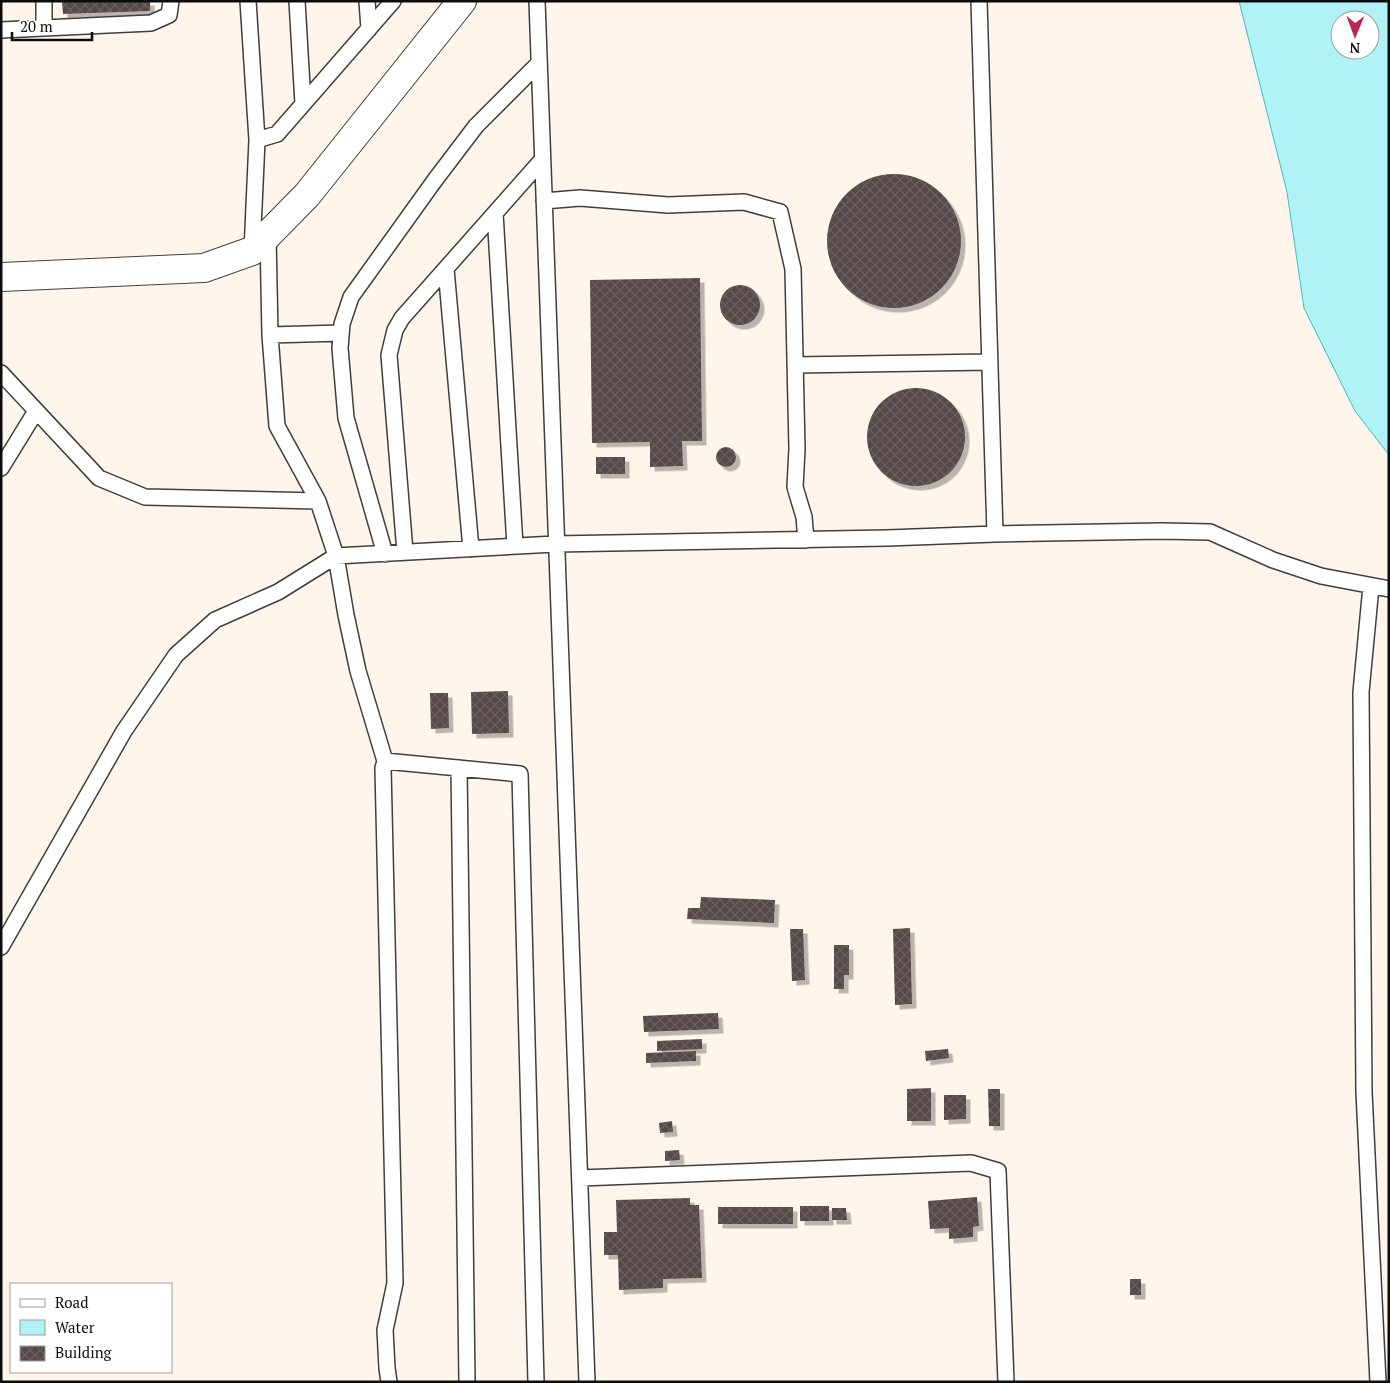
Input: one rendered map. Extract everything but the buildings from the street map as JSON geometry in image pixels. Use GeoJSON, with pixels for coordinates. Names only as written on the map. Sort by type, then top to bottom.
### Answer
{"type":"FeatureCollection","features":[{"type":"Feature","properties":{"kind":"street"},"geometry":{"type":"LineString","coordinates":[[1,277],[204,268],[260,243],[307,195],[462,1]]}},
{"type":"Feature","properties":{"kind":"lane"},"geometry":{"type":"LineString","coordinates":[[44,1],[44,28]]}},
{"type":"Feature","properties":{"kind":"lane"},"geometry":{"type":"LineString","coordinates":[[1,30],[151,23],[169,14],[171,1]]}},
{"type":"Feature","properties":{"kind":"lane"},"geometry":{"type":"LineString","coordinates":[[248,1],[257,140],[260,243],[277,426],[318,501],[336,556],[358,671],[385,761],[383,768],[396,1283],[386,1330],[389,1382]]}},
{"type":"Feature","properties":{"kind":"lane"},"geometry":{"type":"LineString","coordinates":[[297,1],[303,104]]}},
{"type":"Feature","properties":{"kind":"lane"},"geometry":{"type":"LineString","coordinates":[[367,1],[369,29]]}},
{"type":"Feature","properties":{"kind":"lane"},"geometry":{"type":"LineString","coordinates":[[257,140],[277,134],[393,1]]}},
{"type":"Feature","properties":{"kind":"lane"},"geometry":{"type":"LineString","coordinates":[[537,1],[555,544],[587,1382]]}},
{"type":"Feature","properties":{"kind":"lane"},"geometry":{"type":"LineString","coordinates":[[979,1],[995,534]]}},
{"type":"Feature","properties":{"kind":"lane"},"geometry":{"type":"LineString","coordinates":[[385,554],[346,418],[340,348],[342,324],[352,297],[435,180],[476,126],[539,63]]}},
{"type":"Feature","properties":{"kind":"lane"},"geometry":{"type":"LineString","coordinates":[[405,552],[389,355],[395,330],[402,318],[542,160]]}},
{"type":"Feature","properties":{"kind":"lane"},"geometry":{"type":"LineString","coordinates":[[544,201],[580,198],[668,205],[744,202],[780,212],[793,269],[797,449],[795,487],[804,517],[806,540]]}},
{"type":"Feature","properties":{"kind":"lane"},"geometry":{"type":"LineString","coordinates":[[495,213],[515,546]]}},
{"type":"Feature","properties":{"kind":"lane"},"geometry":{"type":"LineString","coordinates":[[446,269],[471,549]]}},
{"type":"Feature","properties":{"kind":"lane"},"geometry":{"type":"LineString","coordinates":[[270,335],[341,333]]}},
{"type":"Feature","properties":{"kind":"lane"},"geometry":{"type":"LineString","coordinates":[[795,365],[990,362]]}},
{"type":"Feature","properties":{"kind":"lane"},"geometry":{"type":"LineString","coordinates":[[1,373],[98,478],[145,496],[318,501]]}},
{"type":"Feature","properties":{"kind":"lane"},"geometry":{"type":"LineString","coordinates":[[1,468],[36,411]]}},
{"type":"Feature","properties":{"kind":"lane"},"geometry":{"type":"LineString","coordinates":[[1,947],[124,731],[176,655],[215,620],[278,592],[336,556],[555,544],[806,540],[995,534],[1210,532],[1273,560],[1321,576],[1389,589]]}},
{"type":"Feature","properties":{"kind":"lane"},"geometry":{"type":"LineString","coordinates":[[1370,586],[1361,692],[1363,1012],[1364,1092],[1378,1382]]}},
{"type":"Feature","properties":{"kind":"lane"},"geometry":{"type":"LineString","coordinates":[[385,761],[520,774],[536,1382]]}},
{"type":"Feature","properties":{"kind":"lane"},"geometry":{"type":"LineString","coordinates":[[459,768],[467,1382]]}},
{"type":"Feature","properties":{"kind":"lane"},"geometry":{"type":"LineString","coordinates":[[580,1178],[971,1163],[998,1171],[1006,1382]]}},
{"type":"Feature","properties":{"kind":"water"},"geometry":{"type":"Polygon","coordinates":[[[1239,1],[1389,1],[1389,455],[1355,411],[1304,308],[1287,192],[1239,1]]]}}]}
